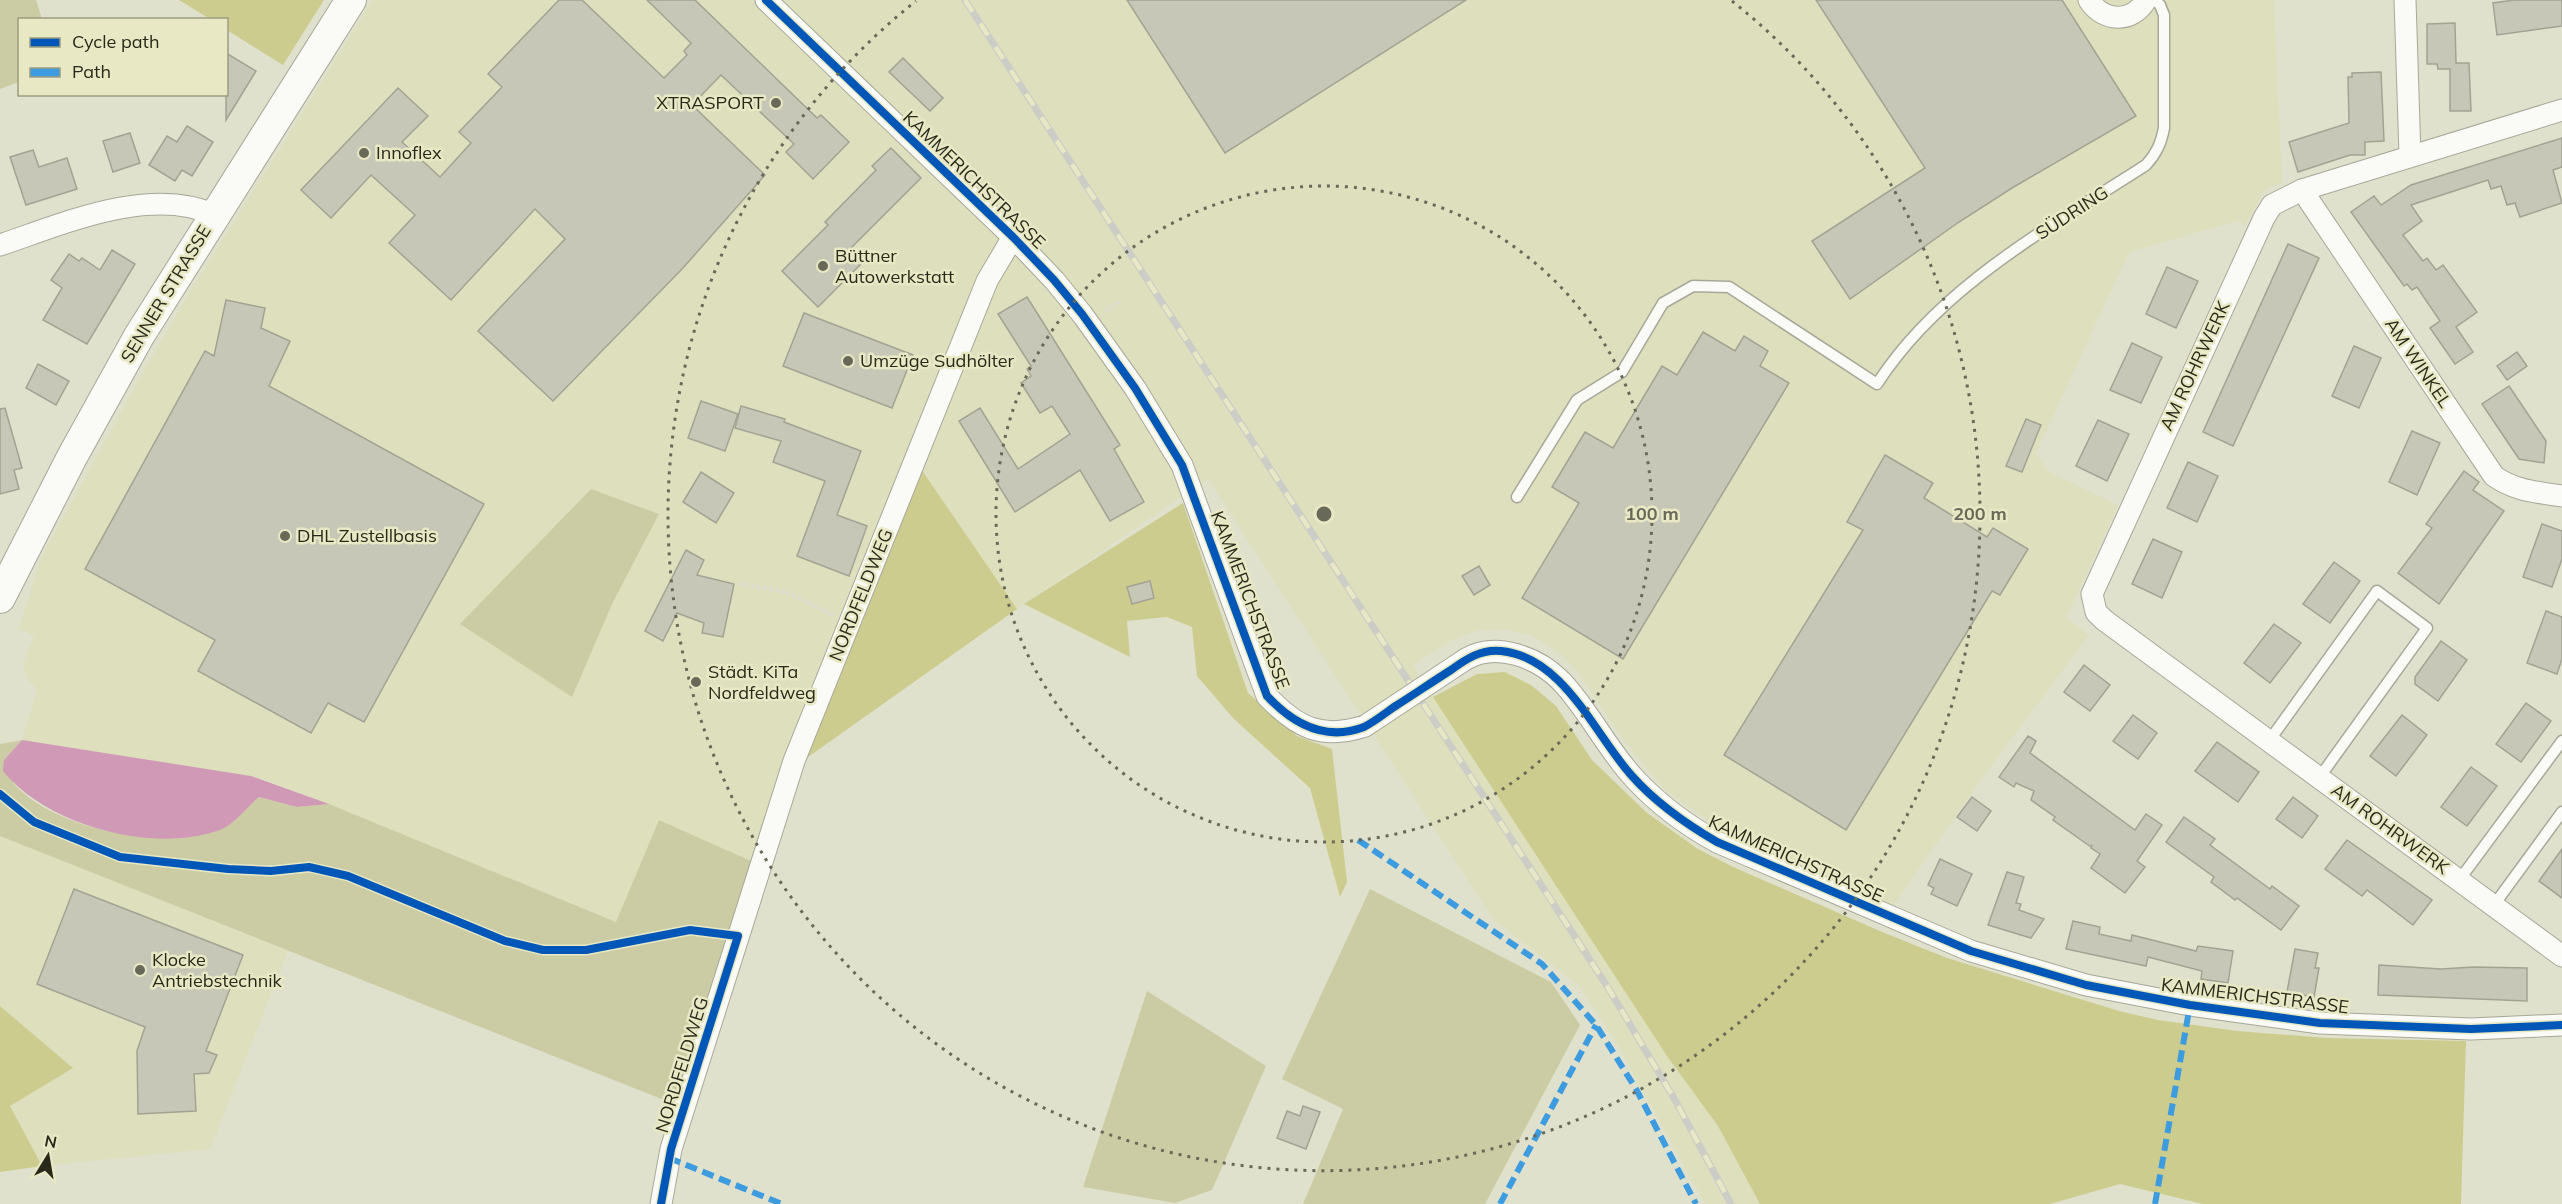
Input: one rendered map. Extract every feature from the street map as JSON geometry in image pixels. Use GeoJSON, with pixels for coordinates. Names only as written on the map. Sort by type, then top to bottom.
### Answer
{"type":"FeatureCollection","features":[{"type":"Feature","properties":{"kind":"street","name":"SENNER STRASSE"},"geometry":{"type":"LineString","coordinates":[[0,598],[113,382],[214,215],[351,0]]}},
{"type":"Feature","properties":{"kind":"street","name":"KAMMERICHSTRASSE"},"geometry":{"type":"LineString","coordinates":[[766,0],[1012,237],[1054,280],[1082,314],[1135,388],[1182,465],[1267,696],[1291,718],[1305,727],[1335,733],[1365,726],[1466,660],[1483,652],[1501,651],[1532,661],[1560,680],[1616,757],[1650,796],[1696,830],[1717,842],[1971,951],[2086,985],[2190,1005],[2320,1023],[2471,1029],[2562,1025]]}},
{"type":"Feature","properties":{"kind":"street"},"geometry":{"type":"LineString","coordinates":[[2089,0],[2097,11],[2122,19],[2133,14],[2146,0]]}},
{"type":"Feature","properties":{"kind":"street"},"geometry":{"type":"LineString","coordinates":[[2405,0],[2409,156]]}},
{"type":"Feature","properties":{"kind":"street","name":"AM ROHRWERK"},"geometry":{"type":"LineString","coordinates":[[2562,110],[2302,190],[2272,205],[2264,218],[2092,594],[2096,612],[2104,620],[2562,956]]}},
{"type":"Feature","properties":{"kind":"street","name":"AM WINKEL"},"geometry":{"type":"LineString","coordinates":[[2302,190],[2494,476],[2508,486],[2521,490],[2562,496]]}},
{"type":"Feature","properties":{"kind":"street"},"geometry":{"type":"LineString","coordinates":[[0,245],[86,217],[137,206],[183,204],[214,215]]}},
{"type":"Feature","properties":{"kind":"street","name":"NORDFELDWEG"},"geometry":{"type":"LineString","coordinates":[[661,1204],[671,1149],[794,761],[987,281],[1012,237]]}},
{"type":"Feature","properties":{"kind":"lane","name":"SÜDRING"},"geometry":{"type":"LineString","coordinates":[[1517,497],[1577,400],[1622,372],[1663,303],[1693,286],[1729,287],[1877,384],[1897,356],[1943,308],[2003,258],[2146,165],[2155,155],[2162,142],[2164,129],[2164,15],[2155,0]]}},
{"type":"Feature","properties":{"kind":"lane","name":"AM ROHRWERK"},"geometry":{"type":"LineString","coordinates":[[2269,741],[2377,591],[2427,628],[2319,778]]}},
{"type":"Feature","properties":{"kind":"lane","name":"AM ROHRWERK"},"geometry":{"type":"LineString","coordinates":[[2460,879],[2562,741]]}},
{"type":"Feature","properties":{"kind":"lane"},"geometry":{"type":"LineString","coordinates":[[2494,905],[2562,812]]}},
{"type":"Feature","properties":{"kind":"path"},"geometry":{"type":"LineString","coordinates":[[741,584],[786,592],[849,623]]}},
{"type":"Feature","properties":{"kind":"path"},"geometry":{"type":"LineString","coordinates":[[0,794],[34,822],[120,857],[228,869],[271,871],[309,867],[348,876],[505,941],[543,950],[586,950],[690,930],[738,936]]}},
{"type":"Feature","properties":{"kind":"shaded area"},"geometry":{"type":"Polygon","coordinates":[[[0,0],[36,0],[42,18],[18,18],[18,82],[0,89],[0,0]]]}},
{"type":"Feature","properties":{"kind":"shaded area"},"geometry":{"type":"Polygon","coordinates":[[[373,0],[2274,0],[2282,183],[2265,189],[2245,226],[2240,220],[2129,252],[2036,453],[2047,471],[2118,505],[2066,618],[2089,635],[1978,784],[1893,906],[1710,822],[1665,790],[1625,742],[1577,671],[1561,654],[1533,636],[1508,630],[1479,630],[1452,640],[1413,665],[1667,1056],[1718,1126],[1760,1204],[1705,1204],[1612,1035],[1579,986],[1493,919],[1208,479],[1017,609],[921,469],[854,587],[816,674],[751,861],[659,821],[617,922],[263,779],[22,740],[37,690],[28,680],[23,664],[34,636],[19,629],[41,558],[188,295],[373,0]],[[591,489],[572,697],[613,602],[659,514],[591,489]]]}},
{"type":"Feature","properties":{"kind":"shaded area"},"geometry":{"type":"Polygon","coordinates":[[[591,489],[659,514],[613,602],[572,697],[460,624],[591,489]]]}},
{"type":"Feature","properties":{"kind":"shaded area"},"geometry":{"type":"Polygon","coordinates":[[[22,740],[4,760],[16,786],[35,802],[58,815],[84,825],[141,836],[196,835],[224,828],[259,797],[297,807],[329,804],[616,922],[659,820],[751,861],[674,1104],[0,836],[0,744],[22,740]]]}},
{"type":"Feature","properties":{"kind":"shaded area"},"geometry":{"type":"Polygon","coordinates":[[[22,740],[251,776],[329,804],[297,807],[259,797],[225,828],[194,837],[164,839],[103,830],[46,807],[22,790],[3,771],[4,760],[22,740]]]}},
{"type":"Feature","properties":{"kind":"shaded area"},"geometry":{"type":"Polygon","coordinates":[[[0,836],[288,951],[210,1149],[42,1166],[10,1106],[73,1067],[0,1006],[0,836]]]}},
{"type":"Feature","properties":{"kind":"shaded area"},"geometry":{"type":"Polygon","coordinates":[[[1370,889],[1551,982],[1580,1025],[1485,1204],[1303,1204],[1343,1109],[1282,1079],[1370,889]]]}},
{"type":"Feature","properties":{"kind":"shaded area"},"geometry":{"type":"Polygon","coordinates":[[[1147,991],[1266,1066],[1212,1190],[1175,1203],[1083,1187],[1147,991]]]}},
{"type":"Feature","properties":{"kind":"green space"},"geometry":{"type":"Polygon","coordinates":[[[179,0],[324,0],[283,65],[228,31],[228,18],[208,18],[179,0]]]}},
{"type":"Feature","properties":{"kind":"green space"},"geometry":{"type":"Polygon","coordinates":[[[921,469],[1017,609],[801,762],[921,469]]]}},
{"type":"Feature","properties":{"kind":"green space"},"geometry":{"type":"Polygon","coordinates":[[[1183,503],[1248,693],[1297,736],[1332,749],[1347,882],[1340,897],[1310,788],[1233,718],[1197,676],[1192,627],[1167,617],[1127,621],[1130,657],[1024,604],[1183,503]]]}},
{"type":"Feature","properties":{"kind":"green space"},"geometry":{"type":"Polygon","coordinates":[[[1505,672],[1531,685],[1556,706],[1592,760],[1647,813],[1698,849],[1731,866],[1947,958],[2119,1011],[2158,1020],[2237,1031],[2327,1038],[2466,1041],[2461,1204],[2203,1204],[2120,1184],[2050,1204],[1760,1204],[1718,1126],[1667,1056],[1433,697],[1477,674],[1505,672]]]}},
{"type":"Feature","properties":{"kind":"green space"},"geometry":{"type":"Polygon","coordinates":[[[0,1006],[73,1068],[10,1106],[42,1166],[0,1172],[0,1006]]]}},
{"type":"Feature","properties":{"kind":"building"},"geometry":{"type":"Polygon","coordinates":[[[559,0],[582,0],[664,78],[687,55],[684,51],[691,43],[647,0],[695,0],[817,118],[821,115],[849,142],[813,179],[786,152],[794,144],[721,75],[692,105],[765,175],[683,268],[553,401],[478,331],[565,239],[535,209],[451,300],[389,243],[415,215],[371,175],[331,218],[301,190],[398,88],[428,116],[402,142],[440,177],[471,143],[459,132],[502,87],[488,74],[559,0]]]}},
{"type":"Feature","properties":{"kind":"building"},"geometry":{"type":"Polygon","coordinates":[[[1127,0],[1466,0],[1225,153],[1127,0]]]}},
{"type":"Feature","properties":{"kind":"building"},"geometry":{"type":"Polygon","coordinates":[[[1816,0],[2062,0],[2136,116],[2012,188],[1959,222],[1850,299],[1812,241],[1925,168],[1816,0]]]}},
{"type":"Feature","properties":{"kind":"building"},"geometry":{"type":"Polygon","coordinates":[[[2514,0],[2562,0],[2562,26],[2497,35],[2493,3],[2514,0]]]}},
{"type":"Feature","properties":{"kind":"building"},"geometry":{"type":"Polygon","coordinates":[[[2455,23],[2456,63],[2469,63],[2471,111],[2450,111],[2450,69],[2438,69],[2437,64],[2427,64],[2427,24],[2455,23]]]}},
{"type":"Feature","properties":{"kind":"building"},"geometry":{"type":"Polygon","coordinates":[[[228,54],[256,71],[226,120],[226,96],[228,96],[228,54]]]}},
{"type":"Feature","properties":{"kind":"building"},"geometry":{"type":"Polygon","coordinates":[[[903,58],[943,98],[930,111],[889,72],[903,58]]]}},
{"type":"Feature","properties":{"kind":"building"},"geometry":{"type":"Polygon","coordinates":[[[2381,72],[2384,141],[2365,142],[2365,155],[2350,155],[2298,172],[2289,142],[2349,123],[2348,77],[2352,77],[2352,73],[2381,72]]]}},
{"type":"Feature","properties":{"kind":"building"},"geometry":{"type":"Polygon","coordinates":[[[187,126],[213,142],[192,176],[182,170],[175,181],[149,165],[167,136],[177,142],[187,126]]]}},
{"type":"Feature","properties":{"kind":"building"},"geometry":{"type":"Polygon","coordinates":[[[130,133],[140,163],[113,172],[103,141],[130,133]]]}},
{"type":"Feature","properties":{"kind":"building"},"geometry":{"type":"Polygon","coordinates":[[[2562,138],[2562,167],[2553,170],[2562,203],[2520,217],[2515,203],[2507,205],[2501,186],[2491,189],[2488,180],[2411,205],[2422,221],[2403,235],[2423,261],[2427,258],[2436,270],[2443,265],[2477,312],[2456,327],[2473,352],[2455,364],[2430,328],[2440,321],[2417,287],[2412,290],[2407,284],[2404,286],[2351,212],[2374,196],[2381,205],[2411,185],[2562,138]]]}},
{"type":"Feature","properties":{"kind":"building"},"geometry":{"type":"Polygon","coordinates":[[[891,148],[921,178],[851,248],[864,261],[818,307],[782,271],[828,225],[825,222],[876,170],[872,166],[891,148]]]}},
{"type":"Feature","properties":{"kind":"building"},"geometry":{"type":"Polygon","coordinates":[[[33,150],[39,167],[67,158],[77,189],[26,205],[10,157],[33,150]]]}},
{"type":"Feature","properties":{"kind":"building"},"geometry":{"type":"Polygon","coordinates":[[[2288,244],[2319,258],[2233,446],[2203,432],[2288,244]]]}},
{"type":"Feature","properties":{"kind":"building"},"geometry":{"type":"Polygon","coordinates":[[[112,250],[135,264],[87,344],[43,320],[62,288],[51,280],[69,254],[79,261],[82,258],[100,270],[112,250]]]}},
{"type":"Feature","properties":{"kind":"building"},"geometry":{"type":"Polygon","coordinates":[[[2167,267],[2198,281],[2176,328],[2146,314],[2167,267]]]}},
{"type":"Feature","properties":{"kind":"building"},"geometry":{"type":"Polygon","coordinates":[[[1027,297],[1120,445],[1114,449],[1144,502],[1110,521],[1080,470],[1015,512],[959,421],[980,408],[1018,469],[1070,434],[1052,406],[1040,413],[1021,383],[1031,376],[1027,369],[1031,366],[998,314],[1027,297]]]}},
{"type":"Feature","properties":{"kind":"building","name":"DHL Zustellbasis"},"geometry":{"type":"Polygon","coordinates":[[[226,300],[265,308],[261,328],[290,341],[269,386],[484,504],[364,722],[328,703],[311,733],[198,671],[215,640],[85,569],[205,351],[214,356],[226,300]]]}},
{"type":"Feature","properties":{"kind":"building","name":"Umzüge Sudhölter"},"geometry":{"type":"Polygon","coordinates":[[[804,313],[913,355],[892,408],[783,366],[804,313]]]}},
{"type":"Feature","properties":{"kind":"building"},"geometry":{"type":"Polygon","coordinates":[[[1703,332],[1735,351],[1744,336],[1768,351],[1760,366],[1789,383],[1623,659],[1522,598],[1579,503],[1552,487],[1585,432],[1613,448],[1662,366],[1677,375],[1703,332]]]}},
{"type":"Feature","properties":{"kind":"building"},"geometry":{"type":"Polygon","coordinates":[[[2132,343],[2162,357],[2141,403],[2110,390],[2132,343]]]}},
{"type":"Feature","properties":{"kind":"building"},"geometry":{"type":"Polygon","coordinates":[[[2354,346],[2381,358],[2359,408],[2332,396],[2354,346]]]}},
{"type":"Feature","properties":{"kind":"building"},"geometry":{"type":"Polygon","coordinates":[[[2517,352],[2527,366],[2507,380],[2497,366],[2517,352]]]}},
{"type":"Feature","properties":{"kind":"building"},"geometry":{"type":"Polygon","coordinates":[[[38,364],[69,381],[56,405],[26,388],[38,364]]]}},
{"type":"Feature","properties":{"kind":"building"},"geometry":{"type":"Polygon","coordinates":[[[2509,386],[2546,441],[2544,463],[2519,459],[2482,404],[2509,386]]]}},
{"type":"Feature","properties":{"kind":"building"},"geometry":{"type":"Polygon","coordinates":[[[701,401],[738,414],[725,451],[688,438],[701,401]]]}},
{"type":"Feature","properties":{"kind":"building"},"geometry":{"type":"Polygon","coordinates":[[[741,406],[785,419],[784,422],[861,451],[837,515],[867,526],[849,576],[797,556],[825,481],[773,462],[781,441],[735,428],[741,406]]]}},
{"type":"Feature","properties":{"kind":"building"},"geometry":{"type":"Polygon","coordinates":[[[5,408],[22,468],[14,470],[19,489],[0,494],[0,409],[5,408]]]}},
{"type":"Feature","properties":{"kind":"building"},"geometry":{"type":"Polygon","coordinates":[[[2026,419],[2041,425],[2022,472],[2006,466],[2026,419]]]}},
{"type":"Feature","properties":{"kind":"building"},"geometry":{"type":"Polygon","coordinates":[[[2098,420],[2129,434],[2107,481],[2076,466],[2098,420]]]}},
{"type":"Feature","properties":{"kind":"building"},"geometry":{"type":"Polygon","coordinates":[[[2412,431],[2440,443],[2417,495],[2389,482],[2412,431]]]}},
{"type":"Feature","properties":{"kind":"building"},"geometry":{"type":"Polygon","coordinates":[[[1885,455],[1933,483],[1924,498],[1987,537],[1993,528],[2028,549],[2000,595],[1992,591],[1846,830],[1724,755],[1863,530],[1847,522],[1885,455]]]}},
{"type":"Feature","properties":{"kind":"building"},"geometry":{"type":"Polygon","coordinates":[[[2188,462],[2218,476],[2197,522],[2167,508],[2188,462]]]}},
{"type":"Feature","properties":{"kind":"building"},"geometry":{"type":"Polygon","coordinates":[[[2464,471],[2479,482],[2473,490],[2504,511],[2439,604],[2398,573],[2432,528],[2426,524],[2464,471]]]}},
{"type":"Feature","properties":{"kind":"building"},"geometry":{"type":"Polygon","coordinates":[[[701,472],[734,493],[716,523],[683,502],[701,472]]]}},
{"type":"Feature","properties":{"kind":"building"},"geometry":{"type":"Polygon","coordinates":[[[2542,524],[2562,531],[2562,559],[2552,587],[2523,577],[2542,524]]]}},
{"type":"Feature","properties":{"kind":"building"},"geometry":{"type":"Polygon","coordinates":[[[2153,539],[2182,552],[2162,598],[2132,584],[2153,539]]]}},
{"type":"Feature","properties":{"kind":"building"},"geometry":{"type":"Polygon","coordinates":[[[686,550],[704,560],[697,575],[734,584],[723,637],[702,633],[704,623],[677,613],[663,641],[645,631],[686,550]]]}},
{"type":"Feature","properties":{"kind":"building"},"geometry":{"type":"Polygon","coordinates":[[[2334,562],[2360,581],[2330,623],[2303,604],[2334,562]]]}},
{"type":"Feature","properties":{"kind":"building"},"geometry":{"type":"Polygon","coordinates":[[[1479,566],[1490,585],[1474,595],[1462,576],[1479,566]]]}},
{"type":"Feature","properties":{"kind":"building"},"geometry":{"type":"Polygon","coordinates":[[[1150,581],[1154,598],[1132,604],[1127,587],[1150,581]]]}},
{"type":"Feature","properties":{"kind":"building"},"geometry":{"type":"Polygon","coordinates":[[[2546,611],[2562,617],[2562,659],[2557,674],[2527,663],[2546,611]]]}},
{"type":"Feature","properties":{"kind":"building"},"geometry":{"type":"Polygon","coordinates":[[[2274,624],[2301,643],[2270,683],[2244,663],[2274,624]]]}},
{"type":"Feature","properties":{"kind":"building"},"geometry":{"type":"Polygon","coordinates":[[[2441,641],[2467,660],[2438,701],[2415,684],[2415,677],[2441,641]]]}},
{"type":"Feature","properties":{"kind":"building"},"geometry":{"type":"Polygon","coordinates":[[[2084,665],[2110,685],[2090,711],[2064,692],[2084,665]]]}},
{"type":"Feature","properties":{"kind":"building"},"geometry":{"type":"Polygon","coordinates":[[[2526,703],[2551,721],[2521,762],[2496,744],[2526,703]]]}},
{"type":"Feature","properties":{"kind":"building"},"geometry":{"type":"Polygon","coordinates":[[[2133,715],[2157,733],[2138,759],[2113,741],[2133,715]]]}},
{"type":"Feature","properties":{"kind":"building"},"geometry":{"type":"Polygon","coordinates":[[[2402,715],[2427,735],[2396,776],[2370,756],[2402,715]]]}},
{"type":"Feature","properties":{"kind":"building"},"geometry":{"type":"Polygon","coordinates":[[[2028,736],[2036,741],[2030,753],[2135,830],[2146,814],[2162,825],[2137,861],[2145,867],[2125,893],[2091,868],[2100,854],[2091,848],[2092,845],[2091,847],[2053,820],[2055,817],[2031,800],[2034,791],[2016,783],[2014,787],[1999,777],[2028,736]]]}},
{"type":"Feature","properties":{"kind":"building"},"geometry":{"type":"Polygon","coordinates":[[[2217,742],[2259,772],[2238,802],[2195,771],[2217,742]]]}},
{"type":"Feature","properties":{"kind":"building"},"geometry":{"type":"Polygon","coordinates":[[[2471,767],[2497,786],[2467,826],[2441,807],[2471,767]]]}},
{"type":"Feature","properties":{"kind":"building"},"geometry":{"type":"Polygon","coordinates":[[[1972,797],[1991,811],[1977,831],[1957,817],[1972,797]]]}},
{"type":"Feature","properties":{"kind":"building"},"geometry":{"type":"Polygon","coordinates":[[[2293,797],[2318,816],[2302,838],[2276,819],[2293,797]]]}},
{"type":"Feature","properties":{"kind":"building"},"geometry":{"type":"Polygon","coordinates":[[[2184,817],[2215,839],[2210,845],[2270,889],[2272,886],[2299,906],[2281,930],[2211,882],[2214,877],[2166,842],[2184,817]]]}},
{"type":"Feature","properties":{"kind":"building"},"geometry":{"type":"Polygon","coordinates":[[[2347,840],[2432,900],[2413,925],[2367,890],[2362,896],[2325,869],[2347,840]]]}},
{"type":"Feature","properties":{"kind":"building"},"geometry":{"type":"Polygon","coordinates":[[[2562,849],[2562,898],[2539,881],[2562,849]]]}},
{"type":"Feature","properties":{"kind":"building"},"geometry":{"type":"Polygon","coordinates":[[[1940,859],[1972,874],[1957,906],[1931,894],[1934,888],[1928,885],[1940,859]]]}},
{"type":"Feature","properties":{"kind":"building"},"geometry":{"type":"Polygon","coordinates":[[[2007,872],[2024,877],[2016,903],[2021,904],[2019,910],[2044,919],[2031,938],[1988,925],[2007,872]]]}},
{"type":"Feature","properties":{"kind":"building","name":"Klocke Antriebstechnik"},"geometry":{"type":"Polygon","coordinates":[[[74,889],[243,955],[206,1051],[217,1055],[209,1073],[194,1074],[196,1111],[138,1114],[137,1051],[145,1027],[37,984],[74,889]]]}},
{"type":"Feature","properties":{"kind":"building"},"geometry":{"type":"Polygon","coordinates":[[[2073,921],[2100,927],[2099,934],[2131,941],[2132,935],[2196,951],[2198,946],[2233,951],[2228,983],[2201,979],[2202,971],[2148,957],[2146,966],[2066,949],[2073,921]]]}},
{"type":"Feature","properties":{"kind":"building"},"geometry":{"type":"Polygon","coordinates":[[[2295,949],[2318,953],[2315,968],[2319,968],[2314,997],[2287,992],[2295,949]]]}},
{"type":"Feature","properties":{"kind":"building"},"geometry":{"type":"Polygon","coordinates":[[[2379,965],[2441,969],[2527,968],[2527,1001],[2378,995],[2379,965]]]}},
{"type":"Feature","properties":{"kind":"building"},"geometry":{"type":"Polygon","coordinates":[[[1303,1106],[1320,1112],[1306,1149],[1277,1138],[1287,1111],[1300,1116],[1303,1106]]]}},
{"type":"Feature","properties":{"kind":"railway"},"geometry":{"type":"LineString","coordinates":[[965,0],[1607,986],[1675,1100],[1731,1204]]}},
{"type":"Feature","properties":{"kind":"marked path"},"geometry":{"type":"LineString","coordinates":[[1358,840],[1542,964],[1596,1025],[1636,1089],[1696,1204]]}},
{"type":"Feature","properties":{"kind":"marked path"},"geometry":{"type":"LineString","coordinates":[[2155,1204],[2190,1005]]}},
{"type":"Feature","properties":{"kind":"marked path"},"geometry":{"type":"LineString","coordinates":[[1500,1204],[1596,1025]]}},
{"type":"Feature","properties":{"kind":"marked path"},"geometry":{"type":"LineString","coordinates":[[669,1158],[782,1204]]}},
{"type":"Feature","properties":{"kind":"cycle path"},"geometry":{"type":"LineString","coordinates":[[766,0],[1013,237],[1054,280],[1082,314],[1135,388],[1182,465],[1267,696],[1299,722],[1323,731],[1350,731],[1364,727],[1480,653],[1501,651],[1523,656],[1543,667],[1560,682],[1641,786],[1694,828],[1717,842],[1971,951],[2086,985],[2190,1005],[2320,1023],[2471,1029],[2562,1025]]}},
{"type":"Feature","properties":{"kind":"cycle path"},"geometry":{"type":"LineString","coordinates":[[0,794],[34,822],[120,857],[228,869],[271,871],[309,867],[348,876],[505,941],[543,950],[586,950],[690,930],[738,936],[671,1149],[661,1204]]}},
{"type":"Feature","properties":{"kind":"place","name":"XTRASPORT"},"geometry":{"type":"Point","coordinates":[776,103]}},
{"type":"Feature","properties":{"kind":"place","name":"Innoflex"},"geometry":{"type":"Point","coordinates":[364,153]}},
{"type":"Feature","properties":{"kind":"place","name":"Büttner Autowerkstatt"},"geometry":{"type":"Point","coordinates":[823,266]}},
{"type":"Feature","properties":{"kind":"place","name":"Umzüge Sudhölter"},"geometry":{"type":"Point","coordinates":[848,361]}},
{"type":"Feature","properties":{"kind":"place","name":"DHL Zustellbasis"},"geometry":{"type":"Point","coordinates":[285,536]}},
{"type":"Feature","properties":{"kind":"place","name":"Städt. KiTa Nordfeldweg"},"geometry":{"type":"Point","coordinates":[696,682]}},
{"type":"Feature","properties":{"kind":"place","name":"Klocke Antriebstechnik"},"geometry":{"type":"Point","coordinates":[140,970]}}]}
